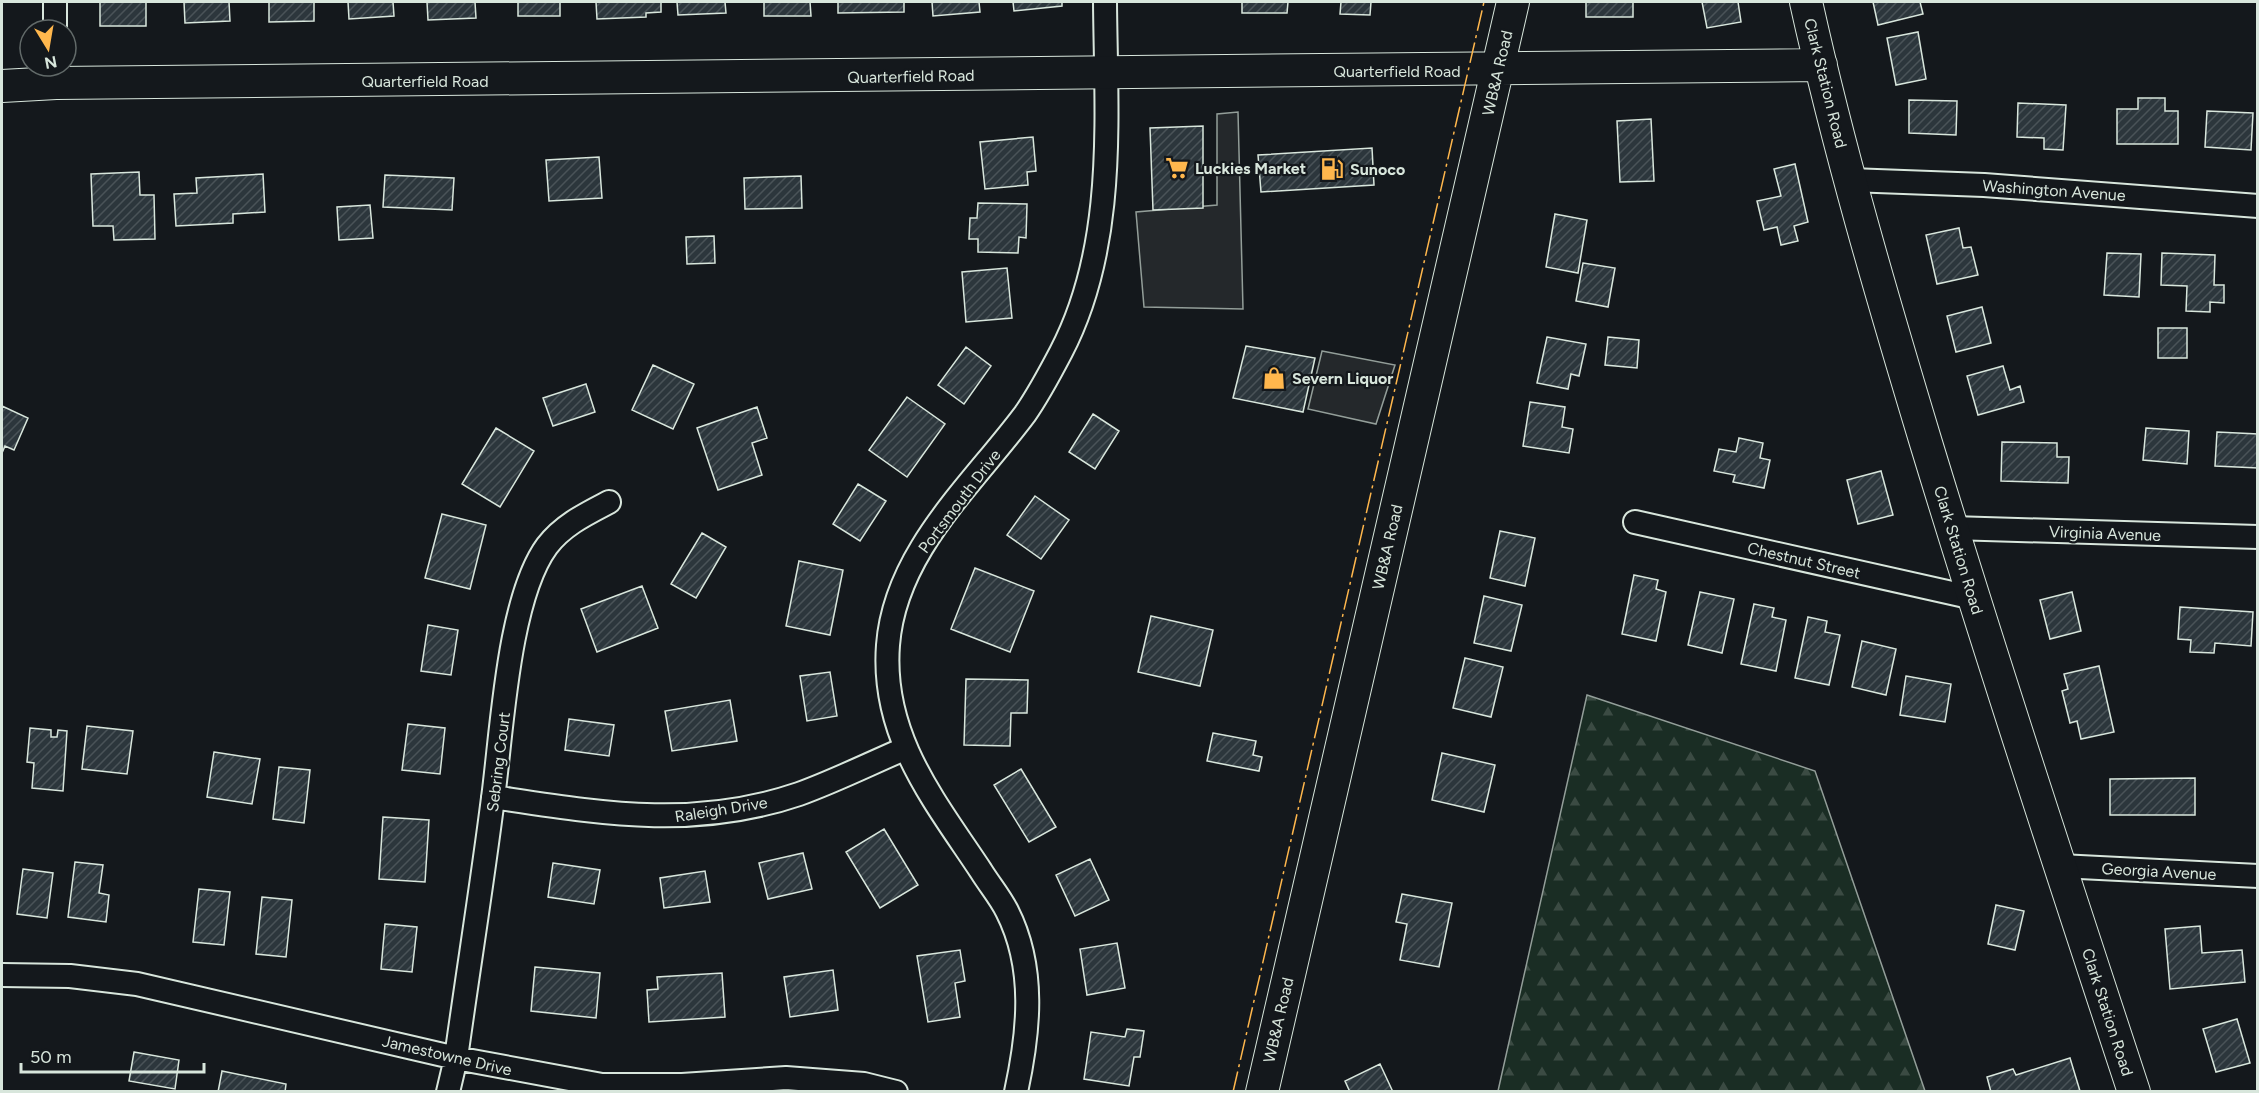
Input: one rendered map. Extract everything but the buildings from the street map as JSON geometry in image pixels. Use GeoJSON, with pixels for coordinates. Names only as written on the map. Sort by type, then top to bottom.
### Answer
{"type":"FeatureCollection","features":[{"type":"Feature","properties":{"kind":"street"},"geometry":{"type":"LineString","coordinates":[[55,2],[55,18]]}},
{"type":"Feature","properties":{"kind":"street","name":"Portsmouth Drive"},"geometry":{"type":"LineString","coordinates":[[1016,1092],[1028,1020],[1020,950],[1008,912],[919,779],[904,749],[894,717],[888,678],[888,645],[893,612],[906,577],[924,542],[1026,412],[1063,348],[1079,309],[1100,229],[1104,185],[1104,2]]}},
{"type":"Feature","properties":{"kind":"street","name":"WB&A Road"},"geometry":{"type":"LineString","coordinates":[[1262,1092],[1513,2]]}},
{"type":"Feature","properties":{"kind":"street","name":"Clark Station Road"},"geometry":{"type":"LineString","coordinates":[[1806,2],[1850,180],[1952,528],[2134,1092]]}},
{"type":"Feature","properties":{"kind":"street","name":"Quarterfield Road"},"geometry":{"type":"LineString","coordinates":[[78,74],[1105,73],[1821,65]]}},
{"type":"Feature","properties":{"kind":"street","name":"Quarterfield Road"},"geometry":{"type":"LineString","coordinates":[[2,86],[38,78]]}},
{"type":"Feature","properties":{"kind":"street","name":"Washington Avenue"},"geometry":{"type":"LineString","coordinates":[[1850,180],[1984,185],[2258,206]]}},
{"type":"Feature","properties":{"kind":"street","name":"Sebring Court"},"geometry":{"type":"LineString","coordinates":[[448,1092],[456,1058],[510,664],[531,579],[546,548],[566,526],[609,502]]}},
{"type":"Feature","properties":{"kind":"street","name":"Chestnut Street"},"geometry":{"type":"LineString","coordinates":[[1635,522],[1974,598]]}},
{"type":"Feature","properties":{"kind":"street","name":"Virginia Avenue"},"geometry":{"type":"LineString","coordinates":[[1952,528],[2258,537]]}},
{"type":"Feature","properties":{"kind":"street","name":"Raleigh Drive"},"geometry":{"type":"LineString","coordinates":[[493,797],[654,818],[703,815],[752,807],[800,794],[904,749]]}},
{"type":"Feature","properties":{"kind":"street","name":"Georgia Avenue"},"geometry":{"type":"LineString","coordinates":[[2060,866],[2258,876]]}},
{"type":"Feature","properties":{"kind":"street","name":"Jamestowne Drive"},"geometry":{"type":"LineString","coordinates":[[2,975],[70,976],[137,984],[456,1058],[602,1085],[682,1085],[786,1078],[864,1084],[896,1092]]}},
{"type":"Feature","properties":{"kind":"green space"},"geometry":{"type":"Polygon","coordinates":[[[1587,695],[1815,771],[1925,1091],[1498,1091],[1587,695]]]}},
{"type":"Feature","properties":{"kind":"shaded area"},"geometry":{"type":"Polygon","coordinates":[[[1238,112],[1243,309],[1144,307],[1136,212],[1217,205],[1217,114],[1238,112]]]}},
{"type":"Feature","properties":{"kind":"shaded area"},"geometry":{"type":"Polygon","coordinates":[[[1322,351],[1395,365],[1376,424],[1308,409],[1322,351]]]}},
{"type":"Feature","properties":{"kind":"power"},"geometry":{"type":"LineString","coordinates":[[1233,1092],[1484,2]]}},
{"type":"Feature","properties":{"kind":"place","name":"Luckies Market"},"geometry":{"type":"Point","coordinates":[1177,168]}},
{"type":"Feature","properties":{"kind":"place","name":"Sunoco"},"geometry":{"type":"Point","coordinates":[1332,169]}},
{"type":"Feature","properties":{"kind":"place","name":"Severn Liquor"},"geometry":{"type":"Point","coordinates":[1274,378]}}]}
